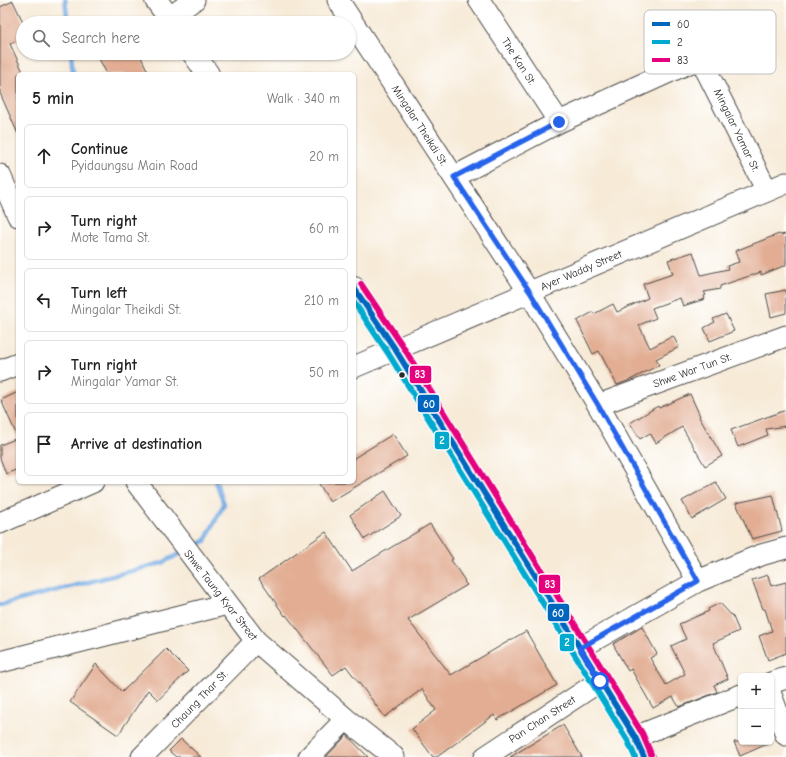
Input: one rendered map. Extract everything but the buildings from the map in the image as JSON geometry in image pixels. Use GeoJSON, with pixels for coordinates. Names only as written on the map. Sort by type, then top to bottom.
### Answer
{"type":"FeatureCollection","features":[{"type":"Feature","properties":{"kind":"main road"},"geometry":{"type":"LineString","coordinates":[[156,0],[168,16]]}},
{"type":"Feature","properties":{"kind":"main road"},"geometry":{"type":"LineString","coordinates":[[198,60],[207,72]]}},
{"type":"Feature","properties":{"kind":"main road"},"geometry":{"type":"LineString","coordinates":[[356,291],[395,349],[635,736],[644,757]]}},
{"type":"Feature","properties":{"kind":"street"},"geometry":{"type":"LineString","coordinates":[[176,16],[194,0]]}},
{"type":"Feature","properties":{"kind":"street","name":"Mingalar Theikdi St."},"geometry":{"type":"LineString","coordinates":[[338,0],[348,16]]}},
{"type":"Feature","properties":{"kind":"street","name":"The Kan St."},"geometry":{"type":"LineString","coordinates":[[479,0],[559,122]]}},
{"type":"Feature","properties":{"kind":"street","name":"Mingalar Theikdi St."},"geometry":{"type":"LineString","coordinates":[[356,27],[530,292],[598,405],[698,581]]}},
{"type":"Feature","properties":{"kind":"street","name":"Mingalar Yamar St."},"geometry":{"type":"LineString","coordinates":[[454,177],[559,122],[665,74]]}},
{"type":"Feature","properties":{"kind":"street","name":"Mingalar Yamar St."},"geometry":{"type":"LineString","coordinates":[[708,74],[767,191]]}},
{"type":"Feature","properties":{"kind":"street"},"geometry":{"type":"LineString","coordinates":[[0,175],[16,211]]}},
{"type":"Feature","properties":{"kind":"street","name":"Ayer Waddy Street"},"geometry":{"type":"LineString","coordinates":[[356,366],[786,183]]}},
{"type":"Feature","properties":{"kind":"street","name":"Shwe War Tun St."},"geometry":{"type":"LineString","coordinates":[[598,405],[786,336]]}},
{"type":"Feature","properties":{"kind":"street"},"geometry":{"type":"LineString","coordinates":[[0,371],[16,365]]}},
{"type":"Feature","properties":{"kind":"street"},"geometry":{"type":"LineString","coordinates":[[0,523],[88,484]]}},
{"type":"Feature","properties":{"kind":"street","name":"Shwe Taung Kyar Street"},"geometry":{"type":"LineString","coordinates":[[137,484],[256,641],[346,719],[394,757]]}},
{"type":"Feature","properties":{"kind":"street"},"geometry":{"type":"LineString","coordinates":[[580,648],[698,581],[761,555],[786,548]]}},
{"type":"Feature","properties":{"kind":"street"},"geometry":{"type":"LineString","coordinates":[[0,662],[227,604]]}},
{"type":"Feature","properties":{"kind":"street","name":"Chaung Thar St."},"geometry":{"type":"LineString","coordinates":[[142,757],[256,641]]}},
{"type":"Feature","properties":{"kind":"street"},"geometry":{"type":"LineString","coordinates":[[774,682],[786,678]]}},
{"type":"Feature","properties":{"kind":"street","name":"Pan Chan Street"},"geometry":{"type":"LineString","coordinates":[[485,757],[600,681]]}},
{"type":"Feature","properties":{"kind":"street"},"geometry":{"type":"LineString","coordinates":[[635,736],[738,695]]}},
{"type":"Feature","properties":{"kind":"street"},"geometry":{"type":"LineString","coordinates":[[774,703],[786,735]]}},
{"type":"Feature","properties":{"kind":"street"},"geometry":{"type":"LineString","coordinates":[[310,757],[346,719]]}},
{"type":"Feature","properties":{"kind":"waterway"},"geometry":{"type":"LineString","coordinates":[[65,0],[67,16]]}},
{"type":"Feature","properties":{"kind":"waterway"},"geometry":{"type":"LineString","coordinates":[[72,60],[73,72]]}},
{"type":"Feature","properties":{"kind":"waterway"},"geometry":{"type":"LineString","coordinates":[[191,548],[205,541],[224,504],[217,484]]}},
{"type":"Feature","properties":{"kind":"waterway"},"geometry":{"type":"LineString","coordinates":[[0,605],[162,563],[183,552]]}},
{"type":"Feature","properties":{"kind":"transit line","name":"83"},"geometry":{"type":"LineString","coordinates":[[361,284],[402,345],[642,733],[651,754]]}},
{"type":"Feature","properties":{"kind":"transit line","name":"60"},"geometry":{"type":"LineString","coordinates":[[356,291],[395,349],[635,737],[644,757]]}},
{"type":"Feature","properties":{"kind":"transit line","name":"2"},"geometry":{"type":"LineString","coordinates":[[356,305],[388,353],[628,741],[635,757]]}},
{"type":"Feature","properties":{"kind":"route"},"geometry":{"type":"LineString","coordinates":[[559,122],[454,177],[530,292],[598,405],[698,581],[580,648],[600,681]]}}]}
